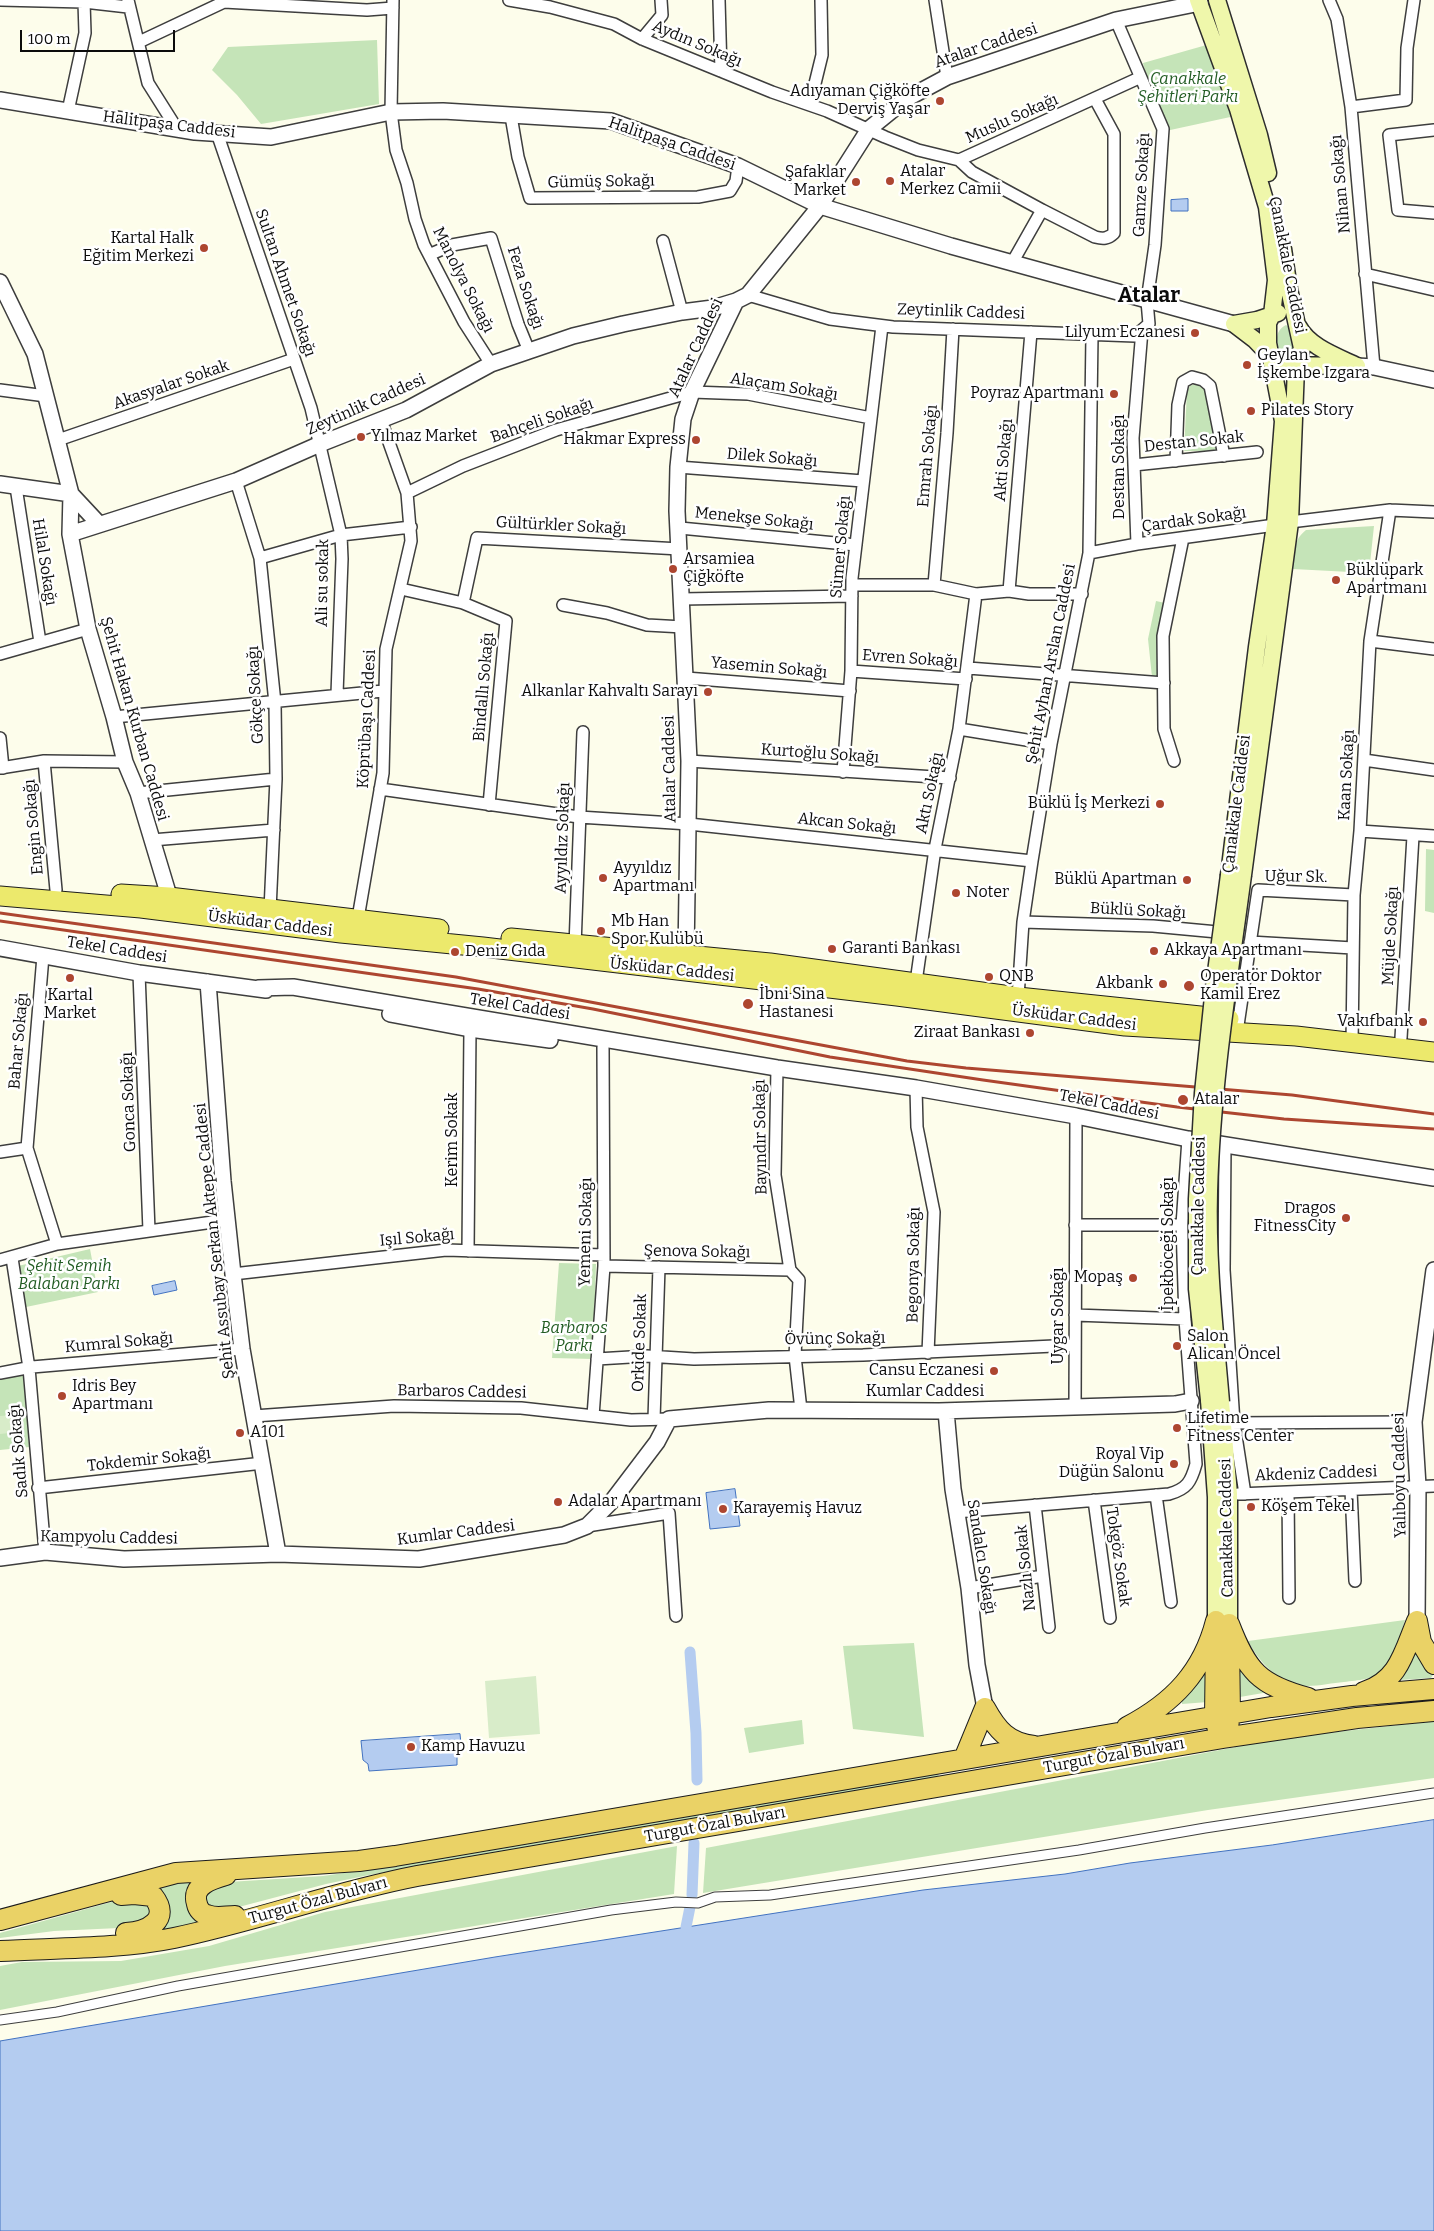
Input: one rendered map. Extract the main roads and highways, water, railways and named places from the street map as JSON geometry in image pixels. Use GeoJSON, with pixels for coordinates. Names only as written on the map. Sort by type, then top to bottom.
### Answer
{"type":"FeatureCollection","features":[{"type":"Feature","properties":{"kind":"highway"},"geometry":{"type":"LineString","coordinates":[[1352,1696],[1378,1688],[1387,1681],[1399,1666],[1417,1621],[1421,1642],[1434,1664]]}},
{"type":"Feature","properties":{"kind":"highway"},"geometry":{"type":"LineString","coordinates":[[1222,1623],[1251,1668],[1264,1680],[1276,1689],[1318,1700]]}},
{"type":"Feature","properties":{"kind":"highway"},"geometry":{"type":"LineString","coordinates":[[1222,1623],[1223,1715],[1228,1729],[1223,1738]]}},
{"type":"Feature","properties":{"kind":"highway"},"geometry":{"type":"LineString","coordinates":[[1116,1733],[1142,1719],[1173,1697],[1196,1670],[1222,1623]]}},
{"type":"Feature","properties":{"kind":"highway","name":"Turgut Özal Bulvarı"},"geometry":{"type":"LineString","coordinates":[[0,1920],[176,1873],[395,1856],[1223,1715],[1318,1700],[1434,1689]]}},
{"type":"Feature","properties":{"kind":"highway"},"geometry":{"type":"LineString","coordinates":[[964,1759],[985,1708],[996,1728],[1003,1734],[1024,1745],[1039,1746]]}},
{"type":"Feature","properties":{"kind":"highway","name":"Turgut Özal Bulvarı"},"geometry":{"type":"LineString","coordinates":[[0,1951],[173,1939],[262,1917],[342,1893],[416,1876],[1223,1738],[1357,1718],[1434,1711]]}},
{"type":"Feature","properties":{"kind":"highway"},"geometry":{"type":"LineString","coordinates":[[250,1867],[203,1884],[196,1896],[197,1906],[202,1912],[210,1916],[262,1917]]}},
{"type":"Feature","properties":{"kind":"highway"},"geometry":{"type":"LineString","coordinates":[[43,1949],[69,1941],[141,1932],[149,1929],[156,1921],[159,1913],[157,1902],[152,1896],[134,1894],[87,1896]]}},
{"type":"Feature","properties":{"kind":"main road","name":"Çanakkale Caddesi"},"geometry":{"type":"LineString","coordinates":[[1217,0],[1260,134],[1283,246],[1289,289],[1300,329],[1302,348],[1296,366],[1283,524],[1257,647],[1236,875],[1214,987],[1203,1093],[1197,1199],[1197,1289],[1215,1401],[1216,1497],[1222,1623]]}},
{"type":"Feature","properties":{"kind":"main road","name":"Çanakkale Caddesi"},"geometry":{"type":"LineString","coordinates":[[1204,1],[1267,207],[1276,280],[1272,315],[1268,323],[1268,343],[1283,421],[1283,524]]}},
{"type":"Feature","properties":{"kind":"main road"},"geometry":{"type":"LineString","coordinates":[[1287,313],[1293,318],[1300,329],[1321,348],[1357,366],[1280,365],[1255,340],[1234,324],[1287,313]]}},
{"type":"Feature","properties":{"kind":"main road","name":"Üsküdar Caddesi"},"geometry":{"type":"LineString","coordinates":[[0,885],[915,990],[1018,997],[1238,1026],[1352,1037],[1434,1041]]}},
{"type":"Feature","properties":{"kind":"main road","name":"Üsküdar Caddesi"},"geometry":{"type":"LineString","coordinates":[[0,896],[270,910],[357,927],[575,946],[686,963]]}},
{"type":"Feature","properties":{"kind":"main road","name":"Üsküdar Caddesi"},"geometry":{"type":"LineString","coordinates":[[915,990],[1125,1026],[1238,1026]]}},
{"type":"Feature","properties":{"kind":"main road","name":"Üsküdar Caddesi"},"geometry":{"type":"LineString","coordinates":[[1352,1037],[1434,1052]]}},
{"type":"Feature","properties":{"kind":"main road","name":"Canakkale Caddesi"},"geometry":{"type":"LineString","coordinates":[[1215,1401],[1228,1423],[1237,1494],[1222,1623]]}},
{"type":"Feature","properties":{"kind":"water"},"geometry":{"type":"Polygon","coordinates":[[[1188,199],[1188,211],[1171,211],[1171,200],[1188,199]]]}},
{"type":"Feature","properties":{"kind":"water"},"geometry":{"type":"Polygon","coordinates":[[[175,1281],[177,1290],[154,1295],[152,1286],[175,1281]]]}},
{"type":"Feature","properties":{"kind":"water","name":"Karayemiş Havuz"},"geometry":{"type":"Polygon","coordinates":[[[735,1489],[740,1526],[710,1529],[706,1493],[735,1489]]]}},
{"type":"Feature","properties":{"kind":"water","name":"Kamp Havuzu"},"geometry":{"type":"Polygon","coordinates":[[[460,1734],[462,1753],[457,1757],[457,1765],[369,1771],[368,1764],[363,1760],[361,1741],[460,1734]]]}},
{"type":"Feature","properties":{"kind":"water"},"geometry":{"type":"Polygon","coordinates":[[[1434,1820],[1434,2231],[0,2231],[0,2041],[495,1957],[923,1890],[1065,1874],[1434,1820]]]}},
{"type":"Feature","properties":{"kind":"waterway"},"geometry":{"type":"LineString","coordinates":[[690,1652],[696,1733],[697,1780]]}},
{"type":"Feature","properties":{"kind":"waterway"},"geometry":{"type":"LineString","coordinates":[[692,1895],[694,1843]]}},
{"type":"Feature","properties":{"kind":"waterway"},"geometry":{"type":"LineString","coordinates":[[686,1927],[690,1907]]}},
{"type":"Feature","properties":{"kind":"railway"},"geometry":{"type":"LineString","coordinates":[[0,913],[456,977],[907,1061],[966,1068],[1292,1095],[1434,1114]]}},
{"type":"Feature","properties":{"kind":"railway"},"geometry":{"type":"LineString","coordinates":[[0,921],[478,989],[593,1009],[830,1057],[983,1080],[1177,1107],[1284,1119],[1434,1129]]}},
{"type":"Feature","properties":{"kind":"place","name":"Adıyaman Çiğköfte Derviş Yaşar"},"geometry":{"type":"Point","coordinates":[940,101]}},
{"type":"Feature","properties":{"kind":"place","name":"Atalar Merkez Camii"},"geometry":{"type":"Point","coordinates":[890,181]}},
{"type":"Feature","properties":{"kind":"place","name":"Şafaklar Market"},"geometry":{"type":"Point","coordinates":[856,182]}},
{"type":"Feature","properties":{"kind":"place","name":"Kartal Halk Eğitim Merkezi"},"geometry":{"type":"Point","coordinates":[204,248]}},
{"type":"Feature","properties":{"kind":"place","name":"Lilyum Eczanesi"},"geometry":{"type":"Point","coordinates":[1195,333]}},
{"type":"Feature","properties":{"kind":"place","name":"Geylan İşkembe Izgara"},"geometry":{"type":"Point","coordinates":[1247,365]}},
{"type":"Feature","properties":{"kind":"place","name":"Poyraz Apartmanı"},"geometry":{"type":"Point","coordinates":[1114,394]}},
{"type":"Feature","properties":{"kind":"place","name":"Pilates Story"},"geometry":{"type":"Point","coordinates":[1251,411]}},
{"type":"Feature","properties":{"kind":"place","name":"Yılmaz Market"},"geometry":{"type":"Point","coordinates":[361,437]}},
{"type":"Feature","properties":{"kind":"place","name":"Hakmar Express"},"geometry":{"type":"Point","coordinates":[696,440]}},
{"type":"Feature","properties":{"kind":"place","name":"Arsamiea Çiğköfte"},"geometry":{"type":"Point","coordinates":[673,569]}},
{"type":"Feature","properties":{"kind":"place","name":"Büklüpark Apartmanı"},"geometry":{"type":"Point","coordinates":[1336,580]}},
{"type":"Feature","properties":{"kind":"place","name":"Alkanlar Kahvaltı Sarayı"},"geometry":{"type":"Point","coordinates":[708,692]}},
{"type":"Feature","properties":{"kind":"place","name":"Büklü İş Merkezi"},"geometry":{"type":"Point","coordinates":[1160,804]}},
{"type":"Feature","properties":{"kind":"place","name":"Ayyıldız Apartmanı"},"geometry":{"type":"Point","coordinates":[603,878]}},
{"type":"Feature","properties":{"kind":"place","name":"Büklü Apartman"},"geometry":{"type":"Point","coordinates":[1187,880]}},
{"type":"Feature","properties":{"kind":"place","name":"Noter"},"geometry":{"type":"Point","coordinates":[956,893]}},
{"type":"Feature","properties":{"kind":"place","name":"Mb Han Spor Kulübü"},"geometry":{"type":"Point","coordinates":[601,931]}},
{"type":"Feature","properties":{"kind":"place","name":"Garanti Bankası"},"geometry":{"type":"Point","coordinates":[832,949]}},
{"type":"Feature","properties":{"kind":"place","name":"Akkaya Apartmanı"},"geometry":{"type":"Point","coordinates":[1154,951]}},
{"type":"Feature","properties":{"kind":"place","name":"Deniz Gıda"},"geometry":{"type":"Point","coordinates":[455,952]}},
{"type":"Feature","properties":{"kind":"place","name":"QNB"},"geometry":{"type":"Point","coordinates":[989,977]}},
{"type":"Feature","properties":{"kind":"place","name":"Kartal Market"},"geometry":{"type":"Point","coordinates":[70,978]}},
{"type":"Feature","properties":{"kind":"place","name":"Akbank"},"geometry":{"type":"Point","coordinates":[1163,984]}},
{"type":"Feature","properties":{"kind":"place","name":"Operatör Doktor Kamil Erez"},"geometry":{"type":"Point","coordinates":[1189,986]}},
{"type":"Feature","properties":{"kind":"place","name":"İbni Sina Hastanesi"},"geometry":{"type":"Point","coordinates":[748,1004]}},
{"type":"Feature","properties":{"kind":"place","name":"Vakıfbank"},"geometry":{"type":"Point","coordinates":[1423,1022]}},
{"type":"Feature","properties":{"kind":"place","name":"Ziraat Bankası"},"geometry":{"type":"Point","coordinates":[1030,1033]}},
{"type":"Feature","properties":{"kind":"place","name":"Atalar"},"geometry":{"type":"Point","coordinates":[1183,1100]}},
{"type":"Feature","properties":{"kind":"place","name":"Dragos FitnessCity"},"geometry":{"type":"Point","coordinates":[1346,1218]}},
{"type":"Feature","properties":{"kind":"place","name":"Mopaş"},"geometry":{"type":"Point","coordinates":[1133,1278]}},
{"type":"Feature","properties":{"kind":"place","name":"Salon Alican Öncel"},"geometry":{"type":"Point","coordinates":[1177,1346]}},
{"type":"Feature","properties":{"kind":"place","name":"Cansu Eczanesi"},"geometry":{"type":"Point","coordinates":[994,1371]}},
{"type":"Feature","properties":{"kind":"place","name":"Idris Bey Apartmanı"},"geometry":{"type":"Point","coordinates":[62,1396]}},
{"type":"Feature","properties":{"kind":"place","name":"Lifetime Fitness Center"},"geometry":{"type":"Point","coordinates":[1177,1428]}},
{"type":"Feature","properties":{"kind":"place","name":"A101"},"geometry":{"type":"Point","coordinates":[240,1433]}},
{"type":"Feature","properties":{"kind":"place","name":"Royal Vip Düğün Salonu"},"geometry":{"type":"Point","coordinates":[1174,1464]}},
{"type":"Feature","properties":{"kind":"place","name":"Adalar Apartmanı"},"geometry":{"type":"Point","coordinates":[558,1502]}},
{"type":"Feature","properties":{"kind":"place","name":"Köşem Tekel"},"geometry":{"type":"Point","coordinates":[1251,1507]}},
{"type":"Feature","properties":{"kind":"place","name":"Karayemiş Havuz"},"geometry":{"type":"Point","coordinates":[723,1509]}},
{"type":"Feature","properties":{"kind":"place","name":"Kamp Havuzu"},"geometry":{"type":"Point","coordinates":[411,1747]}},
{"type":"Feature","properties":{"kind":"district","name":"Atalar"},"geometry":{"type":"Point","coordinates":[1149,296]}},
{"type":"Feature","properties":{"kind":"park label","name":"Çanakkale Şehitleri Parkı"},"geometry":{"type":"Point","coordinates":[1188,89]}},
{"type":"Feature","properties":{"kind":"park label","name":"Şehit Semih Balaban Parkı"},"geometry":{"type":"Point","coordinates":[69,1276]}},
{"type":"Feature","properties":{"kind":"park label","name":"Barbaros Parkı"},"geometry":{"type":"Point","coordinates":[574,1338]}}]}
